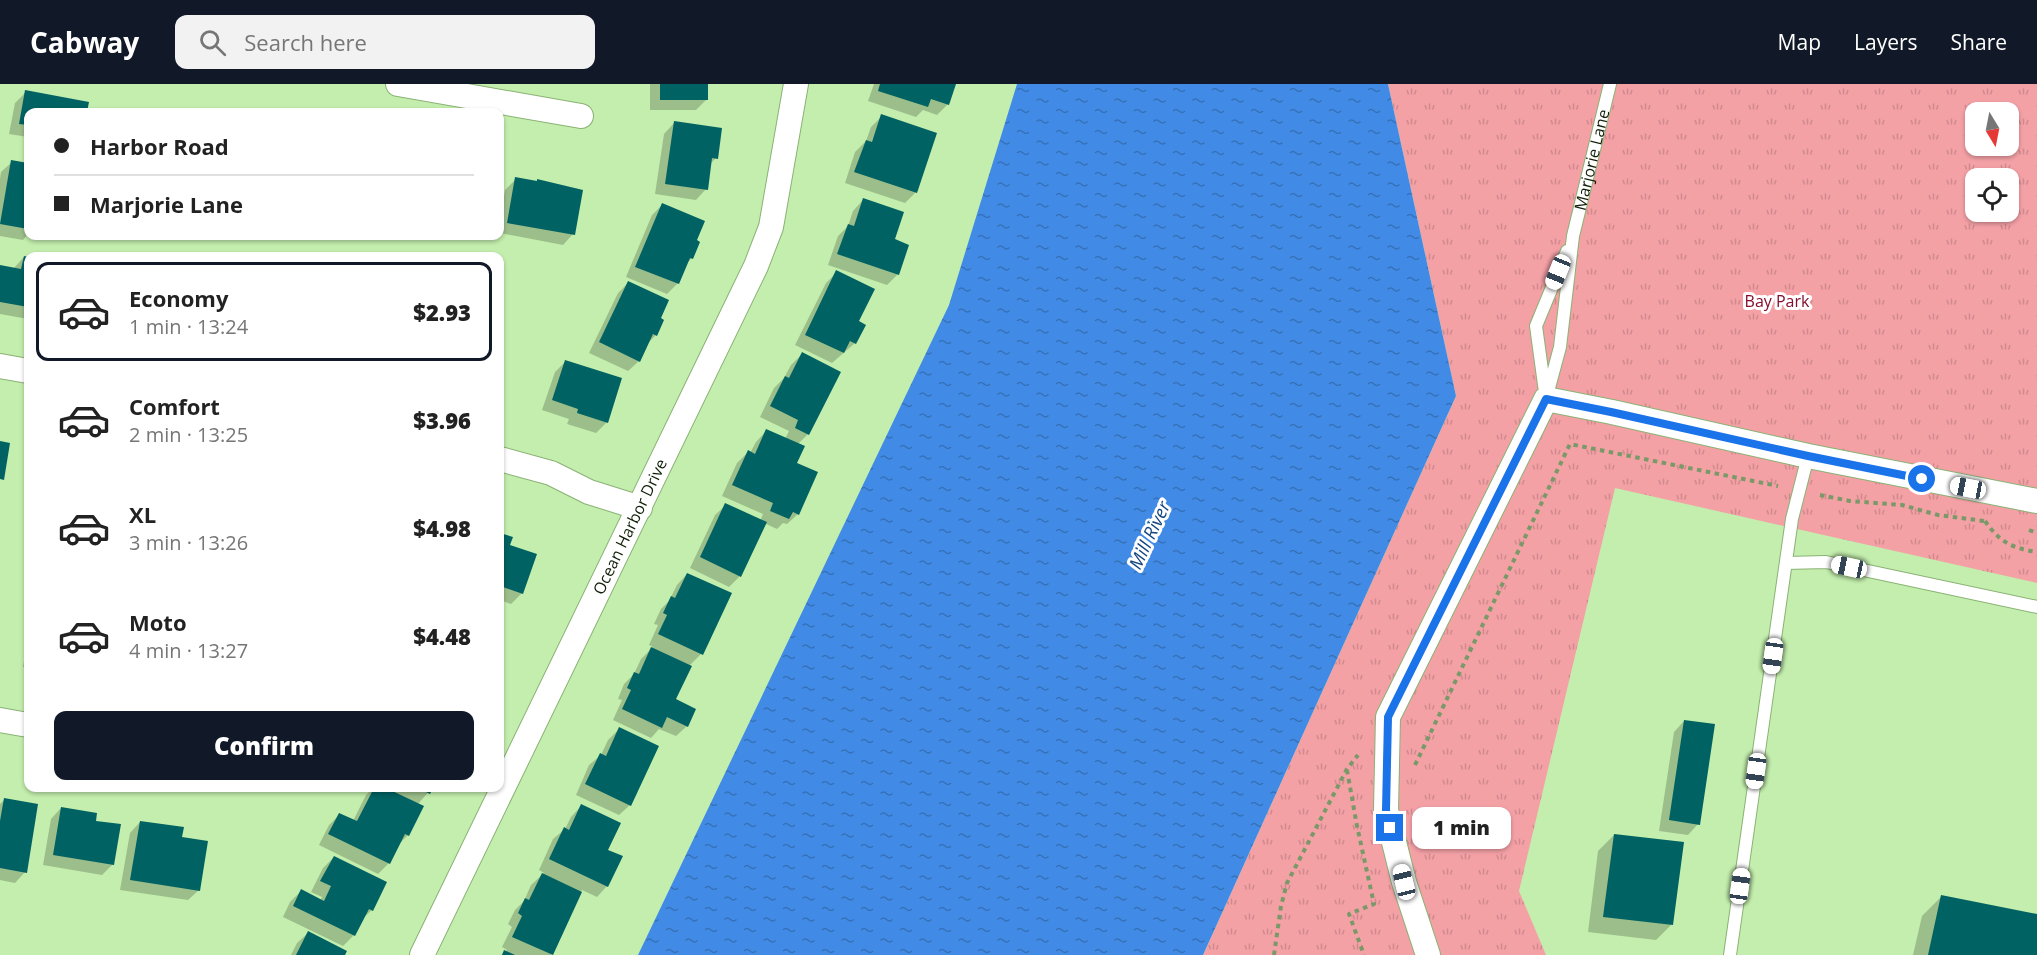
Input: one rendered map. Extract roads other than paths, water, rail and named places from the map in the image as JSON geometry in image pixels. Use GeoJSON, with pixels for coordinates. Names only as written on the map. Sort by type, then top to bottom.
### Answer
{"type":"FeatureCollection","features":[{"type":"Feature","properties":{"kind":"street"},"geometry":{"type":"LineString","coordinates":[[398,84],[581,116]]}},
{"type":"Feature","properties":{"kind":"street","name":"Ocean Harbor Drive"},"geometry":{"type":"LineString","coordinates":[[504,787],[756,266],[771,227],[796,84]]}},
{"type":"Feature","properties":{"kind":"street"},"geometry":{"type":"LineString","coordinates":[[0,366],[24,370]]}},
{"type":"Feature","properties":{"kind":"street"},"geometry":{"type":"LineString","coordinates":[[1546,399],[1808,456],[2037,501]]}},
{"type":"Feature","properties":{"kind":"street","name":"Marjorie Lane"},"geometry":{"type":"LineString","coordinates":[[1428,955],[1404,882],[1386,810],[1388,717],[1546,399]]}},
{"type":"Feature","properties":{"kind":"street"},"geometry":{"type":"LineString","coordinates":[[504,460],[551,473],[589,492],[640,508]]}},
{"type":"Feature","properties":{"kind":"street"},"geometry":{"type":"LineString","coordinates":[[0,720],[24,724]]}},
{"type":"Feature","properties":{"kind":"street","name":"Ocean Harbor Drive"},"geometry":{"type":"LineString","coordinates":[[422,955],[501,792]]}},
{"type":"Feature","properties":{"kind":"lane","name":"Marjorie Lane"},"geometry":{"type":"LineString","coordinates":[[1546,399],[1560,347],[1574,236],[1610,84]]}},
{"type":"Feature","properties":{"kind":"lane","name":"Marjorie Lane"},"geometry":{"type":"LineString","coordinates":[[1546,399],[1536,326],[1574,236]]}},
{"type":"Feature","properties":{"kind":"lane"},"geometry":{"type":"LineString","coordinates":[[1730,955],[1792,519],[1808,456]]}},
{"type":"Feature","properties":{"kind":"lane"},"geometry":{"type":"LineString","coordinates":[[1786,563],[1826,562],[2037,607]]}},
{"type":"Feature","properties":{"kind":"water","name":"Mill River"},"geometry":{"type":"Polygon","coordinates":[[[1017,84],[1388,84],[1456,396],[1203,955],[638,955],[949,305],[1017,84]]]}},
{"type":"Feature","properties":{"kind":"park label","name":"Bay Park"},"geometry":{"type":"Point","coordinates":[1777,301]}}]}
